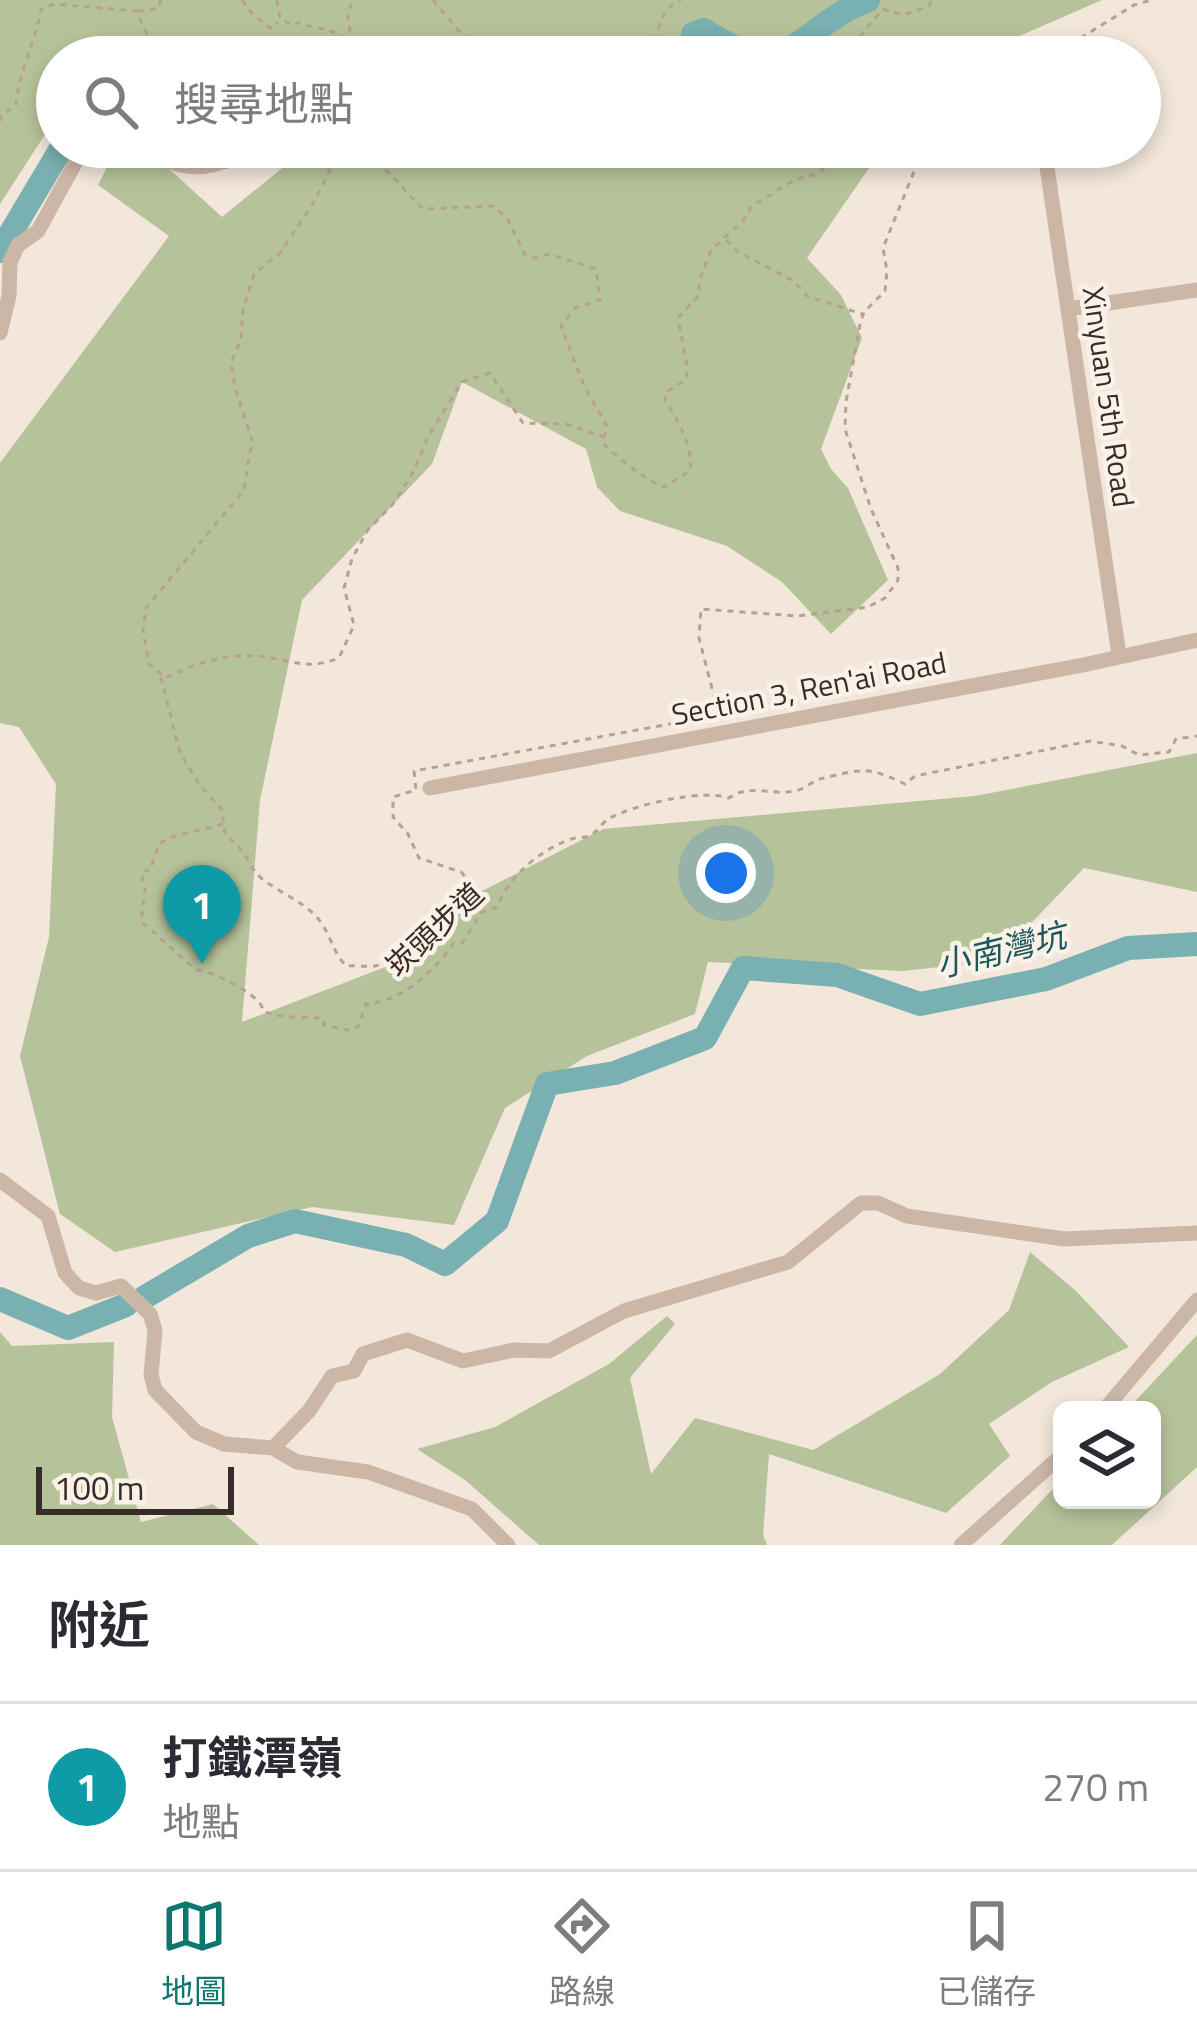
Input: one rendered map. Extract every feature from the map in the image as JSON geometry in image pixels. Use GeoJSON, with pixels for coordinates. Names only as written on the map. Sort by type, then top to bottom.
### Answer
{"type":"FeatureCollection","features":[{"type":"Feature","properties":{"kind":"street"},"geometry":{"type":"LineString","coordinates":[[0,333],[9,296],[10,262],[18,245],[38,231],[72,168]]}},
{"type":"Feature","properties":{"kind":"street","name":"Xinyuan 5th Road"},"geometry":{"type":"LineString","coordinates":[[1047,168],[1119,655]]}},
{"type":"Feature","properties":{"kind":"street"},"geometry":{"type":"LineString","coordinates":[[1068,309],[1197,290]]}},
{"type":"Feature","properties":{"kind":"street","name":"Section 3, Ren'ai Road"},"geometry":{"type":"LineString","coordinates":[[423,789],[1061,670],[1197,640]]}},
{"type":"Feature","properties":{"kind":"street"},"geometry":{"type":"LineString","coordinates":[[0,1180],[48,1216],[64,1273],[79,1288],[96,1292],[121,1286],[150,1313],[155,1330],[151,1376],[155,1390],[196,1432],[224,1444],[273,1448],[297,1462],[368,1472],[472,1509],[508,1545]]}},
{"type":"Feature","properties":{"kind":"street"},"geometry":{"type":"LineString","coordinates":[[273,1448],[310,1411],[332,1376],[354,1371],[363,1354],[376,1348],[407,1340],[464,1361],[514,1350],[549,1351],[624,1311],[788,1262],[861,1203],[878,1203],[907,1216],[1064,1239],[1197,1233]]}},
{"type":"Feature","properties":{"kind":"street"},"geometry":{"type":"LineString","coordinates":[[1112,1401],[1197,1300]]}},
{"type":"Feature","properties":{"kind":"street"},"geometry":{"type":"LineString","coordinates":[[961,1545],[1053,1463]]}},
{"type":"Feature","properties":{"kind":"path"},"geometry":{"type":"LineString","coordinates":[[0,121],[2,114],[16,106],[41,9],[56,4],[136,11],[157,9],[161,0]]}},
{"type":"Feature","properties":{"kind":"path"},"geometry":{"type":"LineString","coordinates":[[242,0],[272,29],[280,19],[277,0]]}},
{"type":"Feature","properties":{"kind":"path"},"geometry":{"type":"LineString","coordinates":[[346,36],[352,0]]}},
{"type":"Feature","properties":{"kind":"path"},"geometry":{"type":"LineString","coordinates":[[433,0],[463,36]]}},
{"type":"Feature","properties":{"kind":"path"},"geometry":{"type":"LineString","coordinates":[[654,36],[659,21],[681,0]]}},
{"type":"Feature","properties":{"kind":"path"},"geometry":{"type":"LineString","coordinates":[[860,36],[883,9],[903,15],[929,6],[932,0]]}},
{"type":"Feature","properties":{"kind":"path"},"geometry":{"type":"LineString","coordinates":[[1083,36],[1134,4],[1151,0]]}},
{"type":"Feature","properties":{"kind":"path"},"geometry":{"type":"LineString","coordinates":[[136,11],[148,36]]}},
{"type":"Feature","properties":{"kind":"path"},"geometry":{"type":"LineString","coordinates":[[280,19],[322,27],[340,36]]}},
{"type":"Feature","properties":{"kind":"path"},"geometry":{"type":"LineString","coordinates":[[331,168],[280,253],[254,274],[243,310],[242,339],[231,363],[252,440],[244,490],[146,608],[143,630],[149,664],[166,678],[196,663],[223,658],[272,658],[302,667],[339,658],[354,625],[344,588],[352,559],[367,531],[393,504],[412,474],[429,435],[462,382],[490,373],[523,424],[566,424],[604,437]]}},
{"type":"Feature","properties":{"kind":"path"},"geometry":{"type":"LineString","coordinates":[[384,168],[423,209],[494,206],[508,220],[525,255],[549,254],[596,269],[599,300],[575,308],[561,326],[584,386],[607,426],[607,450],[623,456],[648,482],[664,487],[690,471],[691,447],[676,426],[666,392],[686,380],[679,317],[699,295],[711,250],[767,194],[824,168]]}},
{"type":"Feature","properties":{"kind":"path"},"geometry":{"type":"LineString","coordinates":[[160,673],[180,753],[222,810],[225,836],[239,844],[248,864],[265,882],[283,890],[321,921],[333,952],[346,966],[377,966],[393,958],[425,928],[439,922],[474,886],[448,865],[434,866],[419,858],[393,817],[393,797],[423,789],[414,771],[718,715],[699,638],[701,609],[797,616],[868,607],[885,598],[898,580],[898,568],[871,508],[845,429],[846,402],[863,315],[885,291],[883,248],[915,168]]}},
{"type":"Feature","properties":{"kind":"path"},"geometry":{"type":"LineString","coordinates":[[725,238],[738,252],[794,281],[807,296],[863,315]]}},
{"type":"Feature","properties":{"kind":"path","name":"崁頭步道"},"geometry":{"type":"LineString","coordinates":[[224,824],[159,844],[150,870],[141,872],[145,890],[141,921],[196,970],[237,988],[262,1010],[322,1018],[323,1025],[347,1030],[358,1027],[366,1004],[386,1003],[442,961],[454,943],[463,942],[482,913],[497,907],[528,863],[544,851],[592,835],[608,818],[680,795],[714,793],[729,798],[757,789],[778,794],[860,771],[905,784],[916,776],[1090,741],[1150,756],[1168,752],[1176,739],[1197,736]]}},
{"type":"Feature","properties":{"kind":"green space"},"geometry":{"type":"Polygon","coordinates":[[[0,0],[1102,0],[1019,36],[36,36],[36,148],[0,204],[0,0]]]}},
{"type":"Feature","properties":{"kind":"green space"},"geometry":{"type":"Polygon","coordinates":[[[106,168],[168,168],[222,217],[282,168],[870,168],[807,258],[841,295],[862,338],[821,449],[848,488],[888,580],[831,634],[782,582],[727,546],[620,511],[597,487],[586,449],[462,382],[432,464],[302,600],[260,800],[242,1022],[401,961],[480,892],[603,829],[975,796],[1197,753],[1197,892],[1084,868],[995,961],[903,971],[708,962],[695,1014],[587,1056],[505,1108],[454,1225],[312,1207],[115,1252],[60,1214],[20,1056],[49,937],[56,784],[19,727],[0,723],[0,463],[169,236],[98,185],[106,168]]]}},
{"type":"Feature","properties":{"kind":"green space"},"geometry":{"type":"Polygon","coordinates":[[[1030,1252],[1076,1291],[1129,1347],[1052,1382],[989,1424],[1010,1456],[946,1513],[769,1454],[763,1535],[767,1545],[539,1545],[465,1480],[417,1449],[495,1427],[609,1364],[667,1316],[675,1324],[630,1378],[651,1474],[695,1418],[813,1450],[940,1374],[1009,1310],[1030,1252]]]}},
{"type":"Feature","properties":{"kind":"green space"},"geometry":{"type":"Polygon","coordinates":[[[0,1332],[12,1346],[114,1342],[112,1417],[141,1522],[213,1504],[259,1545],[0,1545],[0,1332]]]}},
{"type":"Feature","properties":{"kind":"green space"},"geometry":{"type":"Polygon","coordinates":[[[1197,1335],[1197,1467],[1161,1500],[1161,1401],[1135,1401],[1197,1335]]]}},
{"type":"Feature","properties":{"kind":"green space"},"geometry":{"type":"Polygon","coordinates":[[[1053,1489],[1053,1509],[1151,1509],[1112,1545],[1000,1545],[1053,1489]]]}},
{"type":"Feature","properties":{"kind":"waterway"},"geometry":{"type":"LineString","coordinates":[[808,36],[868,0]]}},
{"type":"Feature","properties":{"kind":"waterway"},"geometry":{"type":"LineString","coordinates":[[693,36],[704,30],[715,36]]}},
{"type":"Feature","properties":{"kind":"waterway"},"geometry":{"type":"LineString","coordinates":[[0,251],[49,168]]}},
{"type":"Feature","properties":{"kind":"waterway","name":"小南灣坑"},"geometry":{"type":"LineString","coordinates":[[145,1297],[248,1236],[295,1221],[406,1245],[445,1264],[497,1221],[547,1084],[615,1073],[705,1038],[743,968],[837,975],[920,1004],[1046,979],[1128,948],[1197,944]]}},
{"type":"Feature","properties":{"kind":"waterway","name":"小南灣坑"},"geometry":{"type":"LineString","coordinates":[[0,1299],[68,1328],[126,1305]]}},
{"type":"Feature","properties":{"kind":"place","name":"打鐵潭嶺"},"geometry":{"type":"Point","coordinates":[202,964]}}]}
